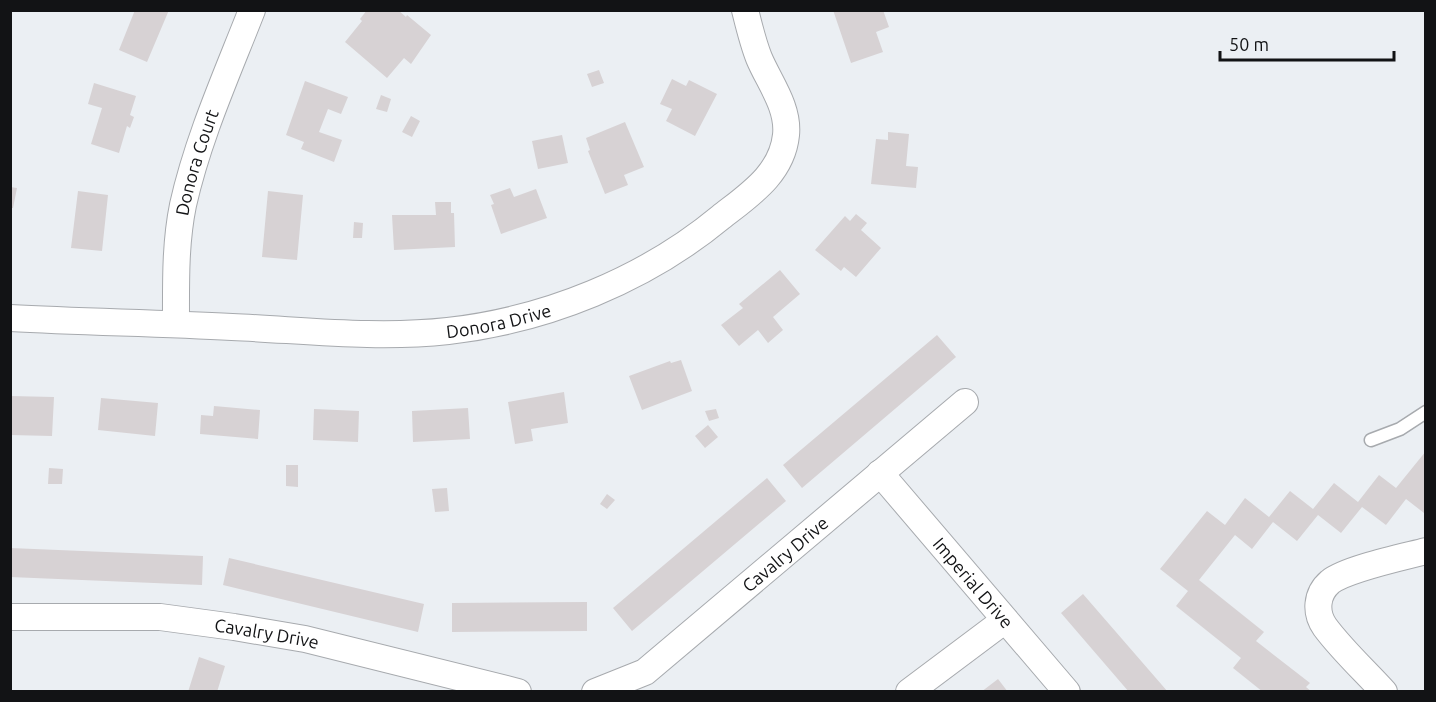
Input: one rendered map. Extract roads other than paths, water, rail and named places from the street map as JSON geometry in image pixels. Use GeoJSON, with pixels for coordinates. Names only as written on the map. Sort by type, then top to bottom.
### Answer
{"type":"FeatureCollection","features":[{"type":"Feature","properties":{"kind":"street","name":"Donora Court"},"geometry":{"type":"LineString","coordinates":[[176,324],[176,255],[183,206],[199,145],[252,10]]}},
{"type":"Feature","properties":{"kind":"street","name":"Donora Drive"},"geometry":{"type":"LineString","coordinates":[[10,318],[382,334],[447,331],[499,323],[525,317],[580,298],[620,281],[705,231],[765,181],[783,153],[787,133],[783,108],[758,56],[745,10]]}},
{"type":"Feature","properties":{"kind":"street","name":"Cavalry Drive"},"geometry":{"type":"LineString","coordinates":[[596,692],[645,672],[965,402]]}},
{"type":"Feature","properties":{"kind":"street","name":"Imperial Drive"},"geometry":{"type":"LineString","coordinates":[[880,473],[1067,692]]}},
{"type":"Feature","properties":{"kind":"street"},"geometry":{"type":"LineString","coordinates":[[1384,692],[1324,626],[1317,611],[1320,595],[1329,582],[1348,573],[1425,551]]}},
{"type":"Feature","properties":{"kind":"street","name":"Cavalry Drive"},"geometry":{"type":"LineString","coordinates":[[10,618],[160,617],[305,639],[425,680],[518,692]]}},
{"type":"Feature","properties":{"kind":"street"},"geometry":{"type":"LineString","coordinates":[[909,692],[1005,620]]}},
{"type":"Feature","properties":{"kind":"lane"},"geometry":{"type":"LineString","coordinates":[[1371,440],[1400,429],[1425,412]]}}]}
